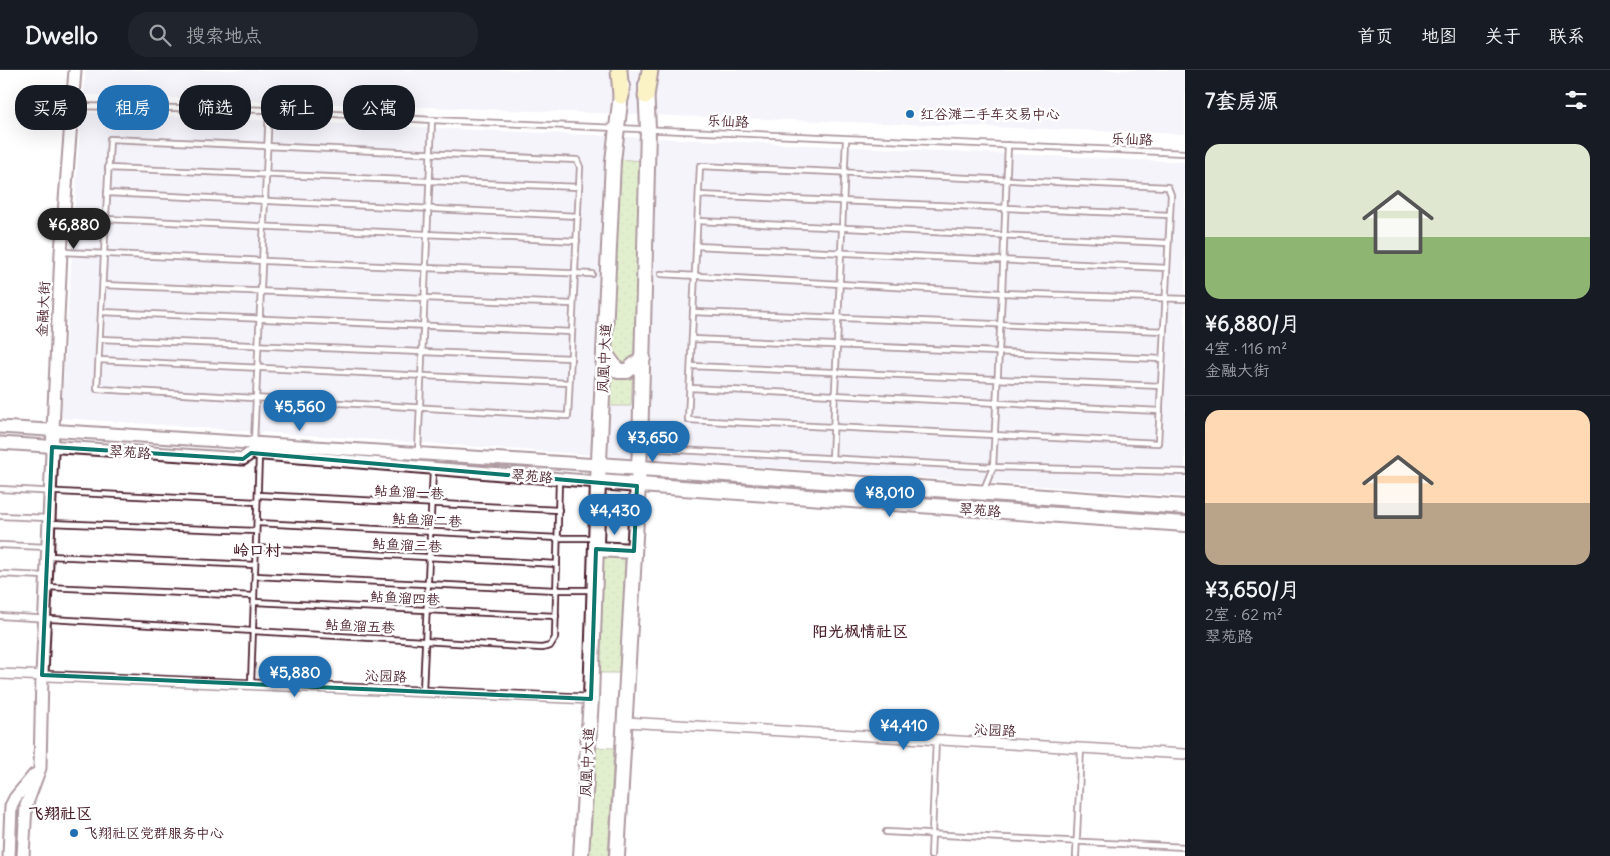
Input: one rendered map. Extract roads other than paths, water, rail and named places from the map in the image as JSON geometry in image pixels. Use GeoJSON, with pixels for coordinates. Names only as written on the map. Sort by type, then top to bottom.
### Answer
{"type":"FeatureCollection","features":[{"type":"Feature","properties":{"kind":"highway"},"geometry":{"type":"LineString","coordinates":[[619,70],[621,96]]}},
{"type":"Feature","properties":{"kind":"highway"},"geometry":{"type":"LineString","coordinates":[[646,96],[650,70]]}},
{"type":"Feature","properties":{"kind":"main road","name":"凤凰中大道"},"geometry":{"type":"LineString","coordinates":[[581,856],[591,699],[598,482],[613,161],[624,70]]}},
{"type":"Feature","properties":{"kind":"main road"},"geometry":{"type":"LineString","coordinates":[[617,856],[640,448],[648,129],[645,70]]}},
{"type":"Feature","properties":{"kind":"main road"},"geometry":{"type":"LineString","coordinates":[[604,352],[618,371],[627,371],[643,358]]}},
{"type":"Feature","properties":{"kind":"main road","name":"翠苑路"},"geometry":{"type":"LineString","coordinates":[[599,464],[1185,507]]}},
{"type":"Feature","properties":{"kind":"main road","name":"翠苑路"},"geometry":{"type":"LineString","coordinates":[[598,482],[1185,524]]}},
{"type":"Feature","properties":{"kind":"main road"},"geometry":{"type":"LineString","coordinates":[[596,544],[634,551]]}},
{"type":"Feature","properties":{"kind":"street","name":"金融大街"},"geometry":{"type":"LineString","coordinates":[[74,85],[75,70]]}},
{"type":"Feature","properties":{"kind":"street","name":"金融大街"},"geometry":{"type":"LineString","coordinates":[[40,768],[42,675],[61,252],[71,130]]}},
{"type":"Feature","properties":{"kind":"street","name":"翠苑路"},"geometry":{"type":"LineString","coordinates":[[0,427],[599,464]]}},
{"type":"Feature","properties":{"kind":"street","name":"翠苑路"},"geometry":{"type":"LineString","coordinates":[[0,443],[243,459],[251,454],[259,454],[598,482]]}},
{"type":"Feature","properties":{"kind":"street","name":"沁园路"},"geometry":{"type":"LineString","coordinates":[[0,674],[591,699]]}},
{"type":"Feature","properties":{"kind":"street","name":"沁园路"},"geometry":{"type":"LineString","coordinates":[[625,722],[1185,754]]}},
{"type":"Feature","properties":{"kind":"street"},"geometry":{"type":"LineString","coordinates":[[8,856],[11,806],[15,798],[40,768]]}},
{"type":"Feature","properties":{"kind":"street"},"geometry":{"type":"LineString","coordinates":[[23,856],[26,806],[40,768]]}},
{"type":"Feature","properties":{"kind":"lane","name":"乐仙路"},"geometry":{"type":"LineString","coordinates":[[87,106],[261,110]]}},
{"type":"Feature","properties":{"kind":"lane","name":"乐仙路"},"geometry":{"type":"LineString","coordinates":[[333,114],[432,120],[1185,153]]}},
{"type":"Feature","properties":{"kind":"lane"},"geometry":{"type":"LineString","coordinates":[[418,452],[432,120]]}},
{"type":"Feature","properties":{"kind":"lane"},"geometry":{"type":"LineString","coordinates":[[254,443],[269,130]]}},
{"type":"Feature","properties":{"kind":"lane"},"geometry":{"type":"LineString","coordinates":[[110,138],[431,153],[577,160],[580,167],[568,416],[98,390],[110,138]]}},
{"type":"Feature","properties":{"kind":"lane"},"geometry":{"type":"LineString","coordinates":[[832,459],[846,139]]}},
{"type":"Feature","properties":{"kind":"lane"},"geometry":{"type":"LineString","coordinates":[[982,493],[993,467],[1008,145]]}},
{"type":"Feature","properties":{"kind":"lane"},"geometry":{"type":"LineString","coordinates":[[700,166],[1006,180],[1168,187],[1171,195],[1158,443],[688,420],[700,166]]}},
{"type":"Feature","properties":{"kind":"lane"},"geometry":{"type":"LineString","coordinates":[[108,168],[579,188]]}},
{"type":"Feature","properties":{"kind":"lane"},"geometry":{"type":"LineString","coordinates":[[107,194],[578,216]]}},
{"type":"Feature","properties":{"kind":"lane"},"geometry":{"type":"LineString","coordinates":[[699,195],[1170,215]]}},
{"type":"Feature","properties":{"kind":"lane"},"geometry":{"type":"LineString","coordinates":[[106,219],[577,241]]}},
{"type":"Feature","properties":{"kind":"lane"},"geometry":{"type":"LineString","coordinates":[[698,221],[1168,243]]}},
{"type":"Feature","properties":{"kind":"lane"},"geometry":{"type":"LineString","coordinates":[[696,246],[1167,268]]}},
{"type":"Feature","properties":{"kind":"lane"},"geometry":{"type":"LineString","coordinates":[[61,252],[592,274]]}},
{"type":"Feature","properties":{"kind":"lane"},"geometry":{"type":"LineString","coordinates":[[661,274],[1002,293],[1185,299]]}},
{"type":"Feature","properties":{"kind":"lane"},"geometry":{"type":"LineString","coordinates":[[103,285],[574,304]]}},
{"type":"Feature","properties":{"kind":"lane"},"geometry":{"type":"LineString","coordinates":[[101,312],[572,332]]}},
{"type":"Feature","properties":{"kind":"lane"},"geometry":{"type":"LineString","coordinates":[[693,312],[1164,331]]}},
{"type":"Feature","properties":{"kind":"lane"},"geometry":{"type":"LineString","coordinates":[[100,338],[571,358]]}},
{"type":"Feature","properties":{"kind":"lane"},"geometry":{"type":"LineString","coordinates":[[692,339],[1162,359]]}},
{"type":"Feature","properties":{"kind":"lane"},"geometry":{"type":"LineString","coordinates":[[99,360],[569,383]]}},
{"type":"Feature","properties":{"kind":"lane"},"geometry":{"type":"LineString","coordinates":[[691,366],[1161,386]]}},
{"type":"Feature","properties":{"kind":"lane"},"geometry":{"type":"LineString","coordinates":[[690,388],[1160,411]]}},
{"type":"Feature","properties":{"kind":"lane"},"geometry":{"type":"LineString","coordinates":[[640,448],[993,467],[1185,472]]}},
{"type":"Feature","properties":{"kind":"lane"},"geometry":{"type":"LineString","coordinates":[[251,684],[259,454]]}},
{"type":"Feature","properties":{"kind":"lane"},"geometry":{"type":"LineString","coordinates":[[423,691],[433,468]]}},
{"type":"Feature","properties":{"kind":"lane","name":"鲇鱼溜五巷"},"geometry":{"type":"LineString","coordinates":[[0,616],[542,648],[550,646],[555,638],[559,478]]}},
{"type":"Feature","properties":{"kind":"lane"},"geometry":{"type":"LineString","coordinates":[[0,489],[257,502]]}},
{"type":"Feature","properties":{"kind":"lane","name":"鲇鱼溜一巷"},"geometry":{"type":"LineString","coordinates":[[258,495],[558,510]]}},
{"type":"Feature","properties":{"kind":"lane"},"geometry":{"type":"LineString","coordinates":[[1185,502],[1185,507]]}},
{"type":"Feature","properties":{"kind":"lane"},"geometry":{"type":"LineString","coordinates":[[0,516],[49,521],[256,531]]}},
{"type":"Feature","properties":{"kind":"lane","name":"鲇鱼溜二巷"},"geometry":{"type":"LineString","coordinates":[[257,523],[558,538],[596,544]]}},
{"type":"Feature","properties":{"kind":"lane"},"geometry":{"type":"LineString","coordinates":[[0,545],[48,552],[255,565]]}},
{"type":"Feature","properties":{"kind":"lane","name":"鲇鱼溜三巷"},"geometry":{"type":"LineString","coordinates":[[256,548],[557,564]]}},
{"type":"Feature","properties":{"kind":"lane"},"geometry":{"type":"LineString","coordinates":[[0,574],[46,582],[254,596]]}},
{"type":"Feature","properties":{"kind":"lane"},"geometry":{"type":"LineString","coordinates":[[255,576],[556,590],[594,590]]}},
{"type":"Feature","properties":{"kind":"lane","name":"鲇鱼溜四巷"},"geometry":{"type":"LineString","coordinates":[[254,602],[556,616]]}},
{"type":"Feature","properties":{"kind":"lane"},"geometry":{"type":"LineString","coordinates":[[931,856],[936,740]]}},
{"type":"Feature","properties":{"kind":"lane"},"geometry":{"type":"LineString","coordinates":[[1076,856],[1081,748]]}},
{"type":"Feature","properties":{"kind":"lane"},"geometry":{"type":"LineString","coordinates":[[886,832],[1185,847]]}},
{"type":"Feature","properties":{"kind":"place","name":"红谷滩二手车交易中心"},"geometry":{"type":"Point","coordinates":[910,114]}},
{"type":"Feature","properties":{"kind":"place","name":"飞翔社区党群服务中心"},"geometry":{"type":"Point","coordinates":[74,833]}},
{"type":"Feature","properties":{"kind":"district","name":"岭口村"},"geometry":{"type":"Point","coordinates":[257,550]}},
{"type":"Feature","properties":{"kind":"district","name":"阳光枫情社区"},"geometry":{"type":"Point","coordinates":[860,631]}},
{"type":"Feature","properties":{"kind":"district","name":"飞翔社区"},"geometry":{"type":"Point","coordinates":[60,813]}}]}
